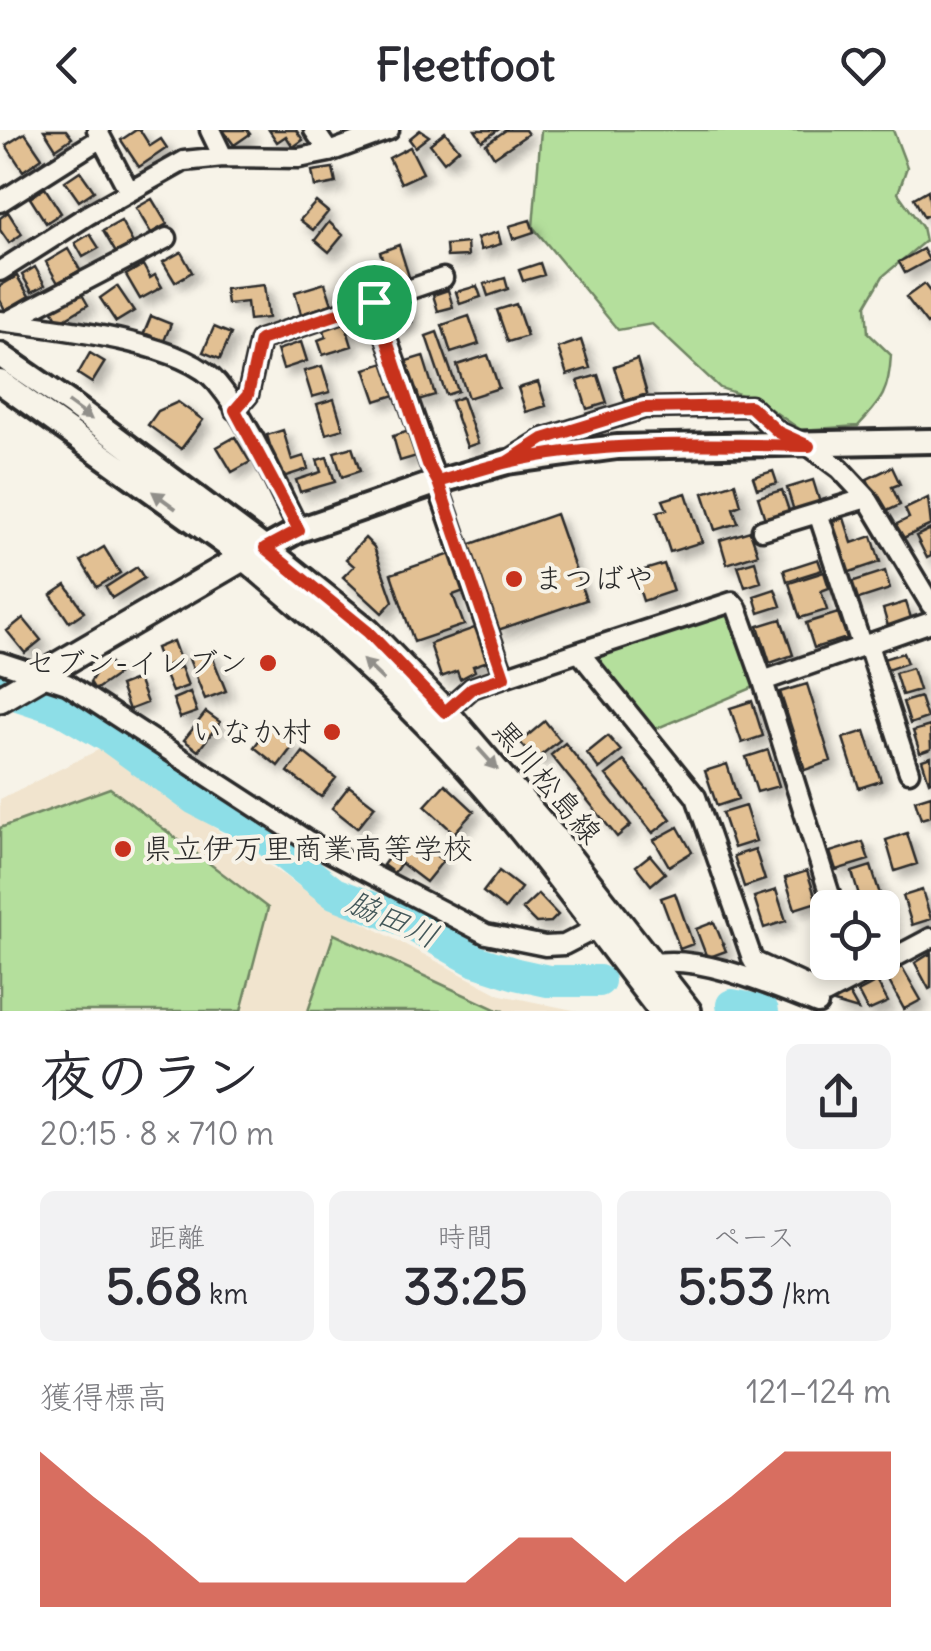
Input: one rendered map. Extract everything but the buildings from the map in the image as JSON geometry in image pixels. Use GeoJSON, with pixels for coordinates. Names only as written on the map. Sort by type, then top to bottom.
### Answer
{"type":"FeatureCollection","features":[{"type":"Feature","properties":{"kind":"main road"},"geometry":{"type":"LineString","coordinates":[[0,699],[254,553]]}},
{"type":"Feature","properties":{"kind":"main road","name":"黒川松島線"},"geometry":{"type":"LineString","coordinates":[[254,553],[368,632],[445,712],[517,794],[688,1011]]}},
{"type":"Feature","properties":{"kind":"main road","name":"黒川松島線"},"geometry":{"type":"LineString","coordinates":[[254,553],[413,711],[520,828],[662,1011]]}},
{"type":"Feature","properties":{"kind":"street"},"geometry":{"type":"LineString","coordinates":[[210,130],[223,157]]}},
{"type":"Feature","properties":{"kind":"street"},"geometry":{"type":"LineString","coordinates":[[314,130],[329,152]]}},
{"type":"Feature","properties":{"kind":"street"},"geometry":{"type":"LineString","coordinates":[[0,271],[184,160],[299,158],[329,152],[388,130]]}},
{"type":"Feature","properties":{"kind":"street"},"geometry":{"type":"LineString","coordinates":[[0,202],[99,134],[129,190]]}},
{"type":"Feature","properties":{"kind":"street"},"geometry":{"type":"LineString","coordinates":[[3,322],[166,238]]}},
{"type":"Feature","properties":{"kind":"street"},"geometry":{"type":"LineString","coordinates":[[235,410],[248,395],[260,340],[443,278]]}},
{"type":"Feature","properties":{"kind":"street"},"geometry":{"type":"LineString","coordinates":[[374,302],[504,677]]}},
{"type":"Feature","properties":{"kind":"street"},"geometry":{"type":"LineString","coordinates":[[3,322],[154,348],[192,362],[215,380],[235,410],[299,530]]}},
{"type":"Feature","properties":{"kind":"street"},"geometry":{"type":"LineString","coordinates":[[0,355],[71,404],[254,553]]}},
{"type":"Feature","properties":{"kind":"street"},"geometry":{"type":"LineString","coordinates":[[0,382],[254,553]]}},
{"type":"Feature","properties":{"kind":"street"},"geometry":{"type":"LineString","coordinates":[[507,462],[543,439],[644,408],[750,406],[778,432],[809,446],[840,469],[867,498],[931,605]]}},
{"type":"Feature","properties":{"kind":"street"},"geometry":{"type":"LineString","coordinates":[[254,553],[299,530],[507,462],[617,447],[931,441]]}},
{"type":"Feature","properties":{"kind":"street"},"geometry":{"type":"LineString","coordinates":[[762,530],[867,498]]}},
{"type":"Feature","properties":{"kind":"street"},"geometry":{"type":"LineString","coordinates":[[818,513],[909,772]]}},
{"type":"Feature","properties":{"kind":"street"},"geometry":{"type":"LineString","coordinates":[[445,712],[472,688],[732,602],[764,681],[828,890]]}},
{"type":"Feature","properties":{"kind":"street"},"geometry":{"type":"LineString","coordinates":[[764,681],[931,622]]}},
{"type":"Feature","properties":{"kind":"street"},"geometry":{"type":"LineString","coordinates":[[580,652],[696,796],[753,961],[838,1011]]}},
{"type":"Feature","properties":{"kind":"street"},"geometry":{"type":"LineString","coordinates":[[0,662],[67,684],[308,841],[486,934],[545,946],[564,945],[598,928]]}},
{"type":"Feature","properties":{"kind":"street"},"geometry":{"type":"LineString","coordinates":[[900,951],[931,938]]}},
{"type":"Feature","properties":{"kind":"street"},"geometry":{"type":"LineString","coordinates":[[651,964],[668,960],[740,975],[822,999]]}},
{"type":"Feature","properties":{"kind":"street"},"geometry":{"type":"LineString","coordinates":[[822,999],[844,980]]}},
{"type":"Feature","properties":{"kind":"shaded area","name":"県立伊万里商業高等学校"},"geometry":{"type":"Polygon","coordinates":[[[100,749],[318,899],[501,995],[578,1011],[0,1011],[0,799],[100,749]]]}},
{"type":"Feature","properties":{"kind":"green space"},"geometry":{"type":"Polygon","coordinates":[[[541,130],[893,130],[907,167],[898,193],[922,227],[925,241],[883,276],[866,305],[868,333],[891,355],[883,395],[858,426],[801,430],[757,400],[720,388],[652,324],[618,330],[533,227],[541,130]]]}},
{"type":"Feature","properties":{"kind":"green space"},"geometry":{"type":"Polygon","coordinates":[[[731,609],[759,685],[653,730],[590,655],[731,609]]]}},
{"type":"Feature","properties":{"kind":"green space","name":"県立伊万里商業高等学校"},"geometry":{"type":"Polygon","coordinates":[[[110,788],[268,908],[241,1011],[0,1011],[0,828],[110,788]]]}},
{"type":"Feature","properties":{"kind":"green space"},"geometry":{"type":"Polygon","coordinates":[[[334,934],[497,1010],[504,1011],[308,1011],[334,934]]]}},
{"type":"Feature","properties":{"kind":"waterway","name":"脇田川"},"geometry":{"type":"LineString","coordinates":[[0,689],[60,709],[112,739],[195,799],[253,829],[334,893],[399,918],[476,961],[548,981],[599,981]]}},
{"type":"Feature","properties":{"kind":"waterway","name":"脇田川"},"geometry":{"type":"LineString","coordinates":[[732,1005],[763,1011]]}},
{"type":"Feature","properties":{"kind":"place","name":"まつばや"},"geometry":{"type":"Point","coordinates":[514,579]}},
{"type":"Feature","properties":{"kind":"place","name":"セブン-イレブン"},"geometry":{"type":"Point","coordinates":[268,663]}},
{"type":"Feature","properties":{"kind":"place","name":"いなか村"},"geometry":{"type":"Point","coordinates":[332,732]}},
{"type":"Feature","properties":{"kind":"place","name":"県立伊万里商業高等学校"},"geometry":{"type":"Point","coordinates":[123,849]}},
{"type":"Feature","properties":{"kind":"route"},"geometry":{"type":"LineString","coordinates":[[374,302],[260,340],[248,395],[235,410],[299,530],[265,548],[368,632],[445,712],[472,688],[504,677],[438,482],[507,462],[543,439],[644,408],[750,406],[778,432],[809,446],[617,447],[507,462],[438,482],[428,464],[374,302]]}}]}
